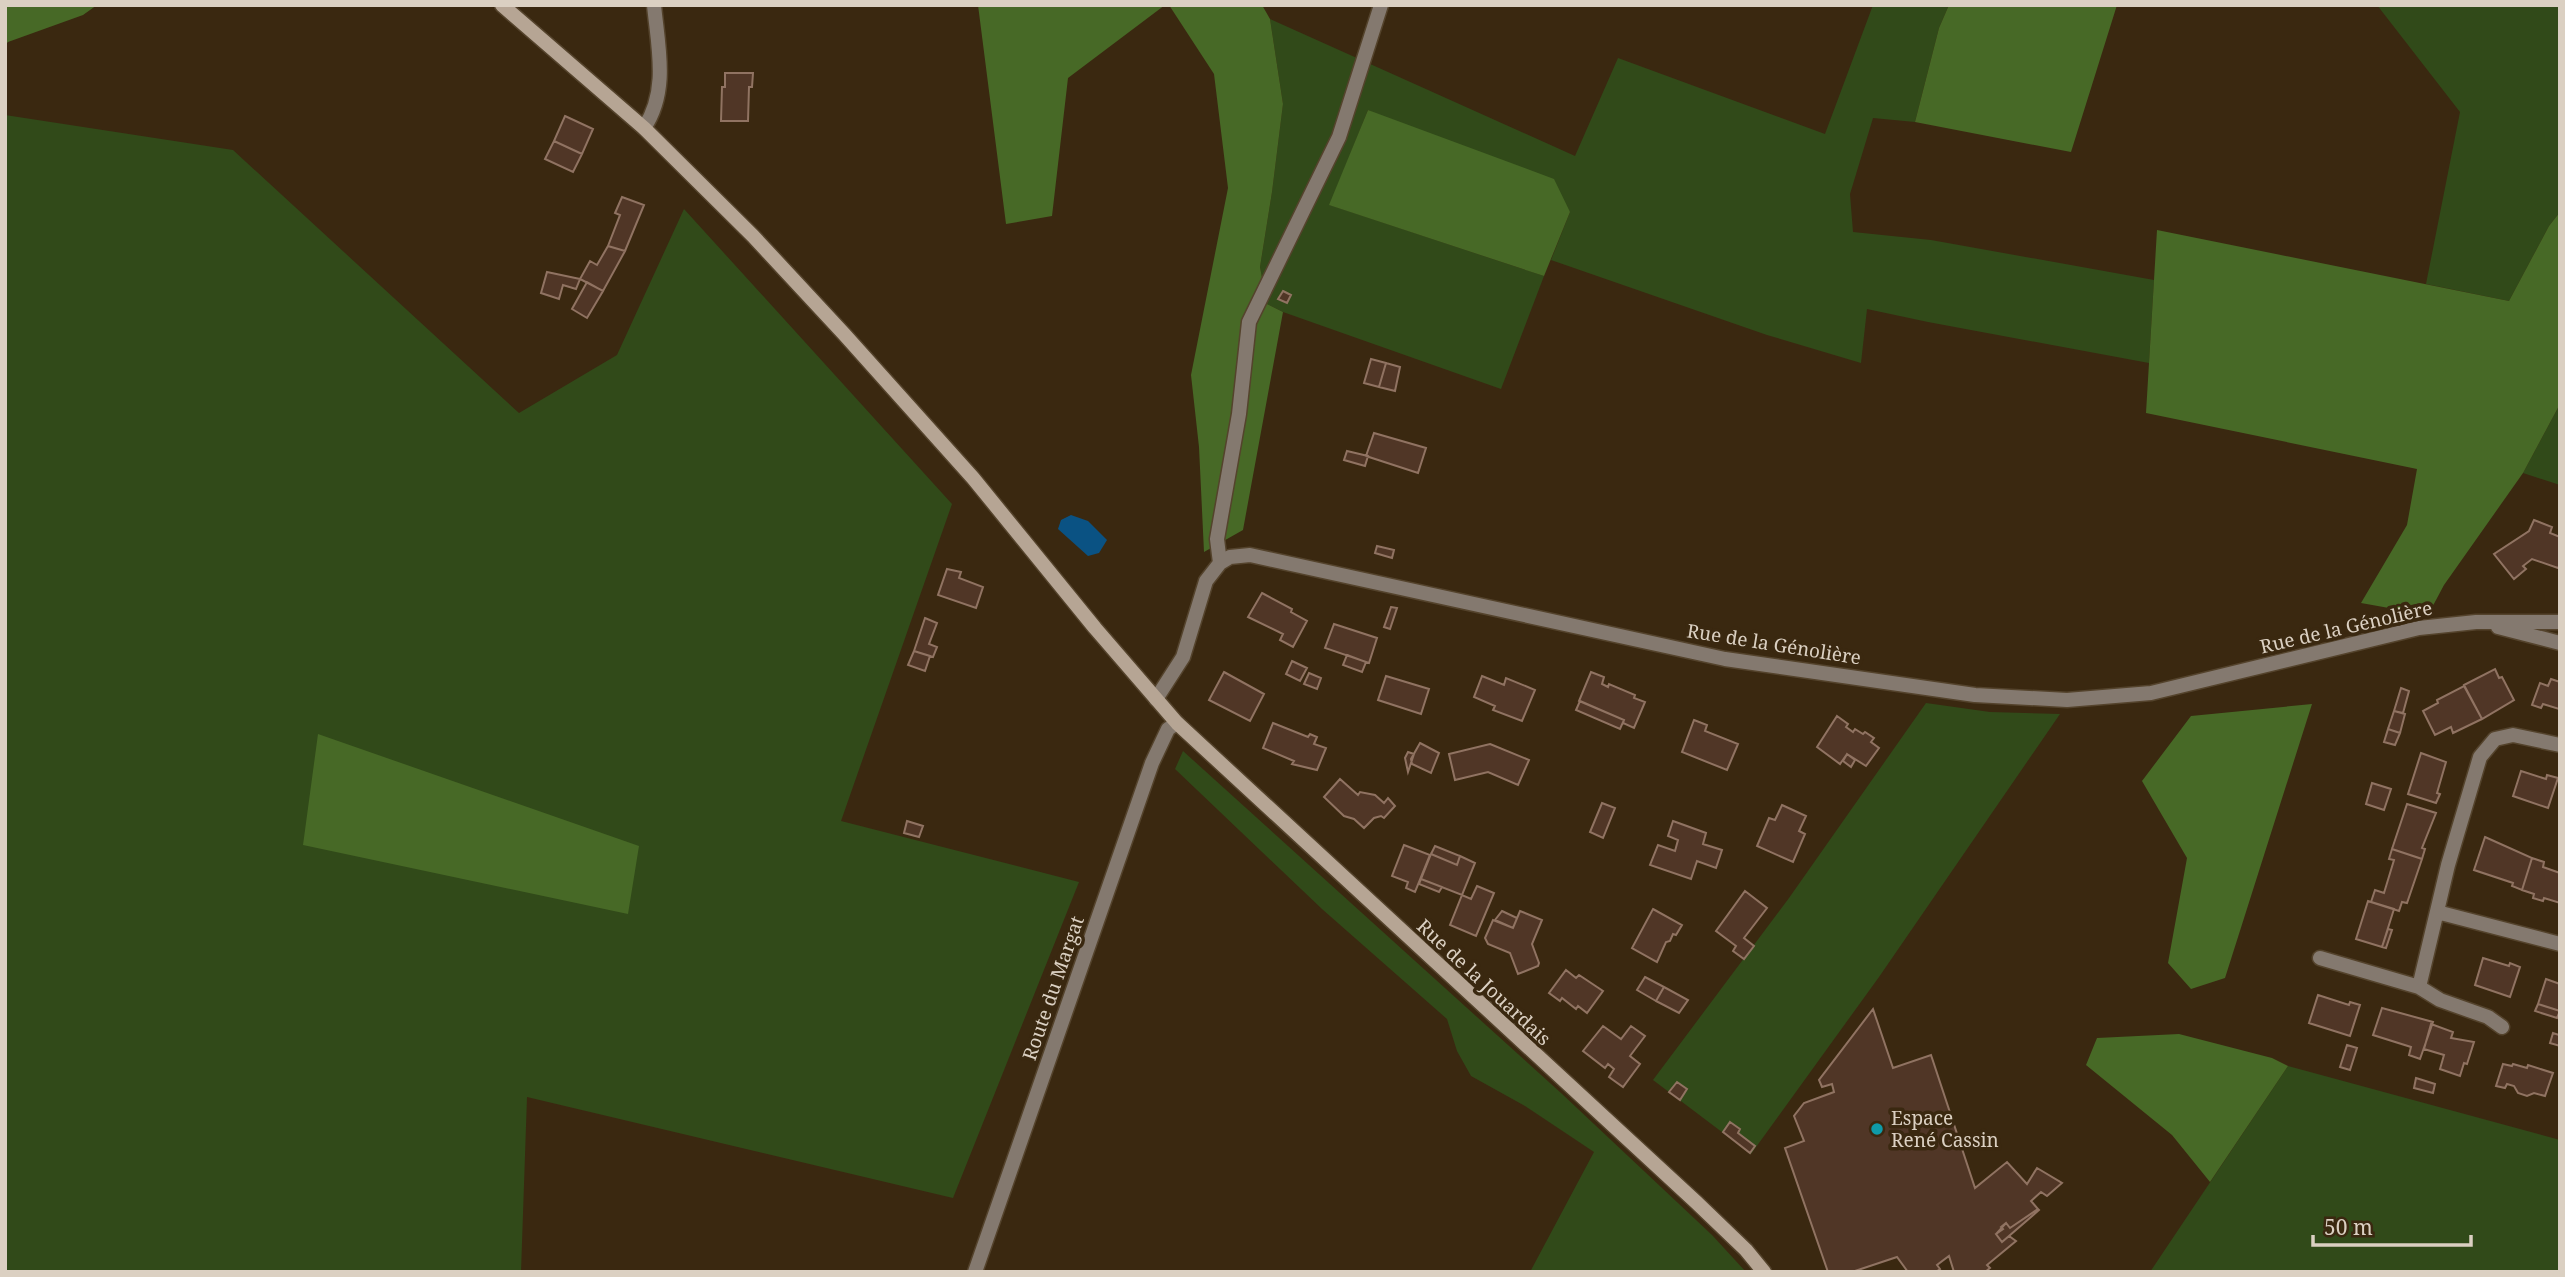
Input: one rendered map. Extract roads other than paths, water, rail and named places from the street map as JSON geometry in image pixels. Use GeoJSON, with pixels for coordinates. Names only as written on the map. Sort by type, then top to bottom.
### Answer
{"type":"FeatureCollection","features":[{"type":"Feature","properties":{"kind":"main road","name":"Rue de la Jouardais"},"geometry":{"type":"LineString","coordinates":[[502,5],[644,128],[753,236],[972,478],[1177,723],[1687,1194],[1746,1250],[1764,1272]]}},
{"type":"Feature","properties":{"kind":"street"},"geometry":{"type":"LineString","coordinates":[[644,128],[659,97],[661,69],[654,5]]}},
{"type":"Feature","properties":{"kind":"street"},"geometry":{"type":"LineString","coordinates":[[1156,699],[1182,657],[1206,581],[1220,562],[1217,539],[1239,414],[1249,323],[1339,136],[1381,5]]}},
{"type":"Feature","properties":{"kind":"street","name":"Rue de la Génolière"},"geometry":{"type":"LineString","coordinates":[[1220,562],[1230,556],[1250,555],[1725,659],[1975,695],[2067,700],[2151,693],[2419,628],[2476,622],[2560,622]]}},
{"type":"Feature","properties":{"kind":"street","name":"Rue de la Génolière"},"geometry":{"type":"LineString","coordinates":[[2476,622],[2560,643]]}},
{"type":"Feature","properties":{"kind":"street","name":"Route du Margat"},"geometry":{"type":"LineString","coordinates":[[975,1272],[1152,763],[1168,729],[1177,723]]}},
{"type":"Feature","properties":{"kind":"street"},"geometry":{"type":"LineString","coordinates":[[2418,987],[2480,757],[2495,739],[2513,735],[2560,745]]}},
{"type":"Feature","properties":{"kind":"street"},"geometry":{"type":"LineString","coordinates":[[2437,912],[2560,944]]}},
{"type":"Feature","properties":{"kind":"street"},"geometry":{"type":"LineString","coordinates":[[2320,958],[2418,987],[2440,1000],[2488,1017],[2502,1027]]}},
{"type":"Feature","properties":{"kind":"water"},"geometry":{"type":"Polygon","coordinates":[[[1071,515],[1088,521],[1107,540],[1099,553],[1088,556],[1058,529],[1061,520],[1071,515]]]}},
{"type":"Feature","properties":{"kind":"place","name":"Espace René Cassin"},"geometry":{"type":"Point","coordinates":[1877,1129]}}]}
